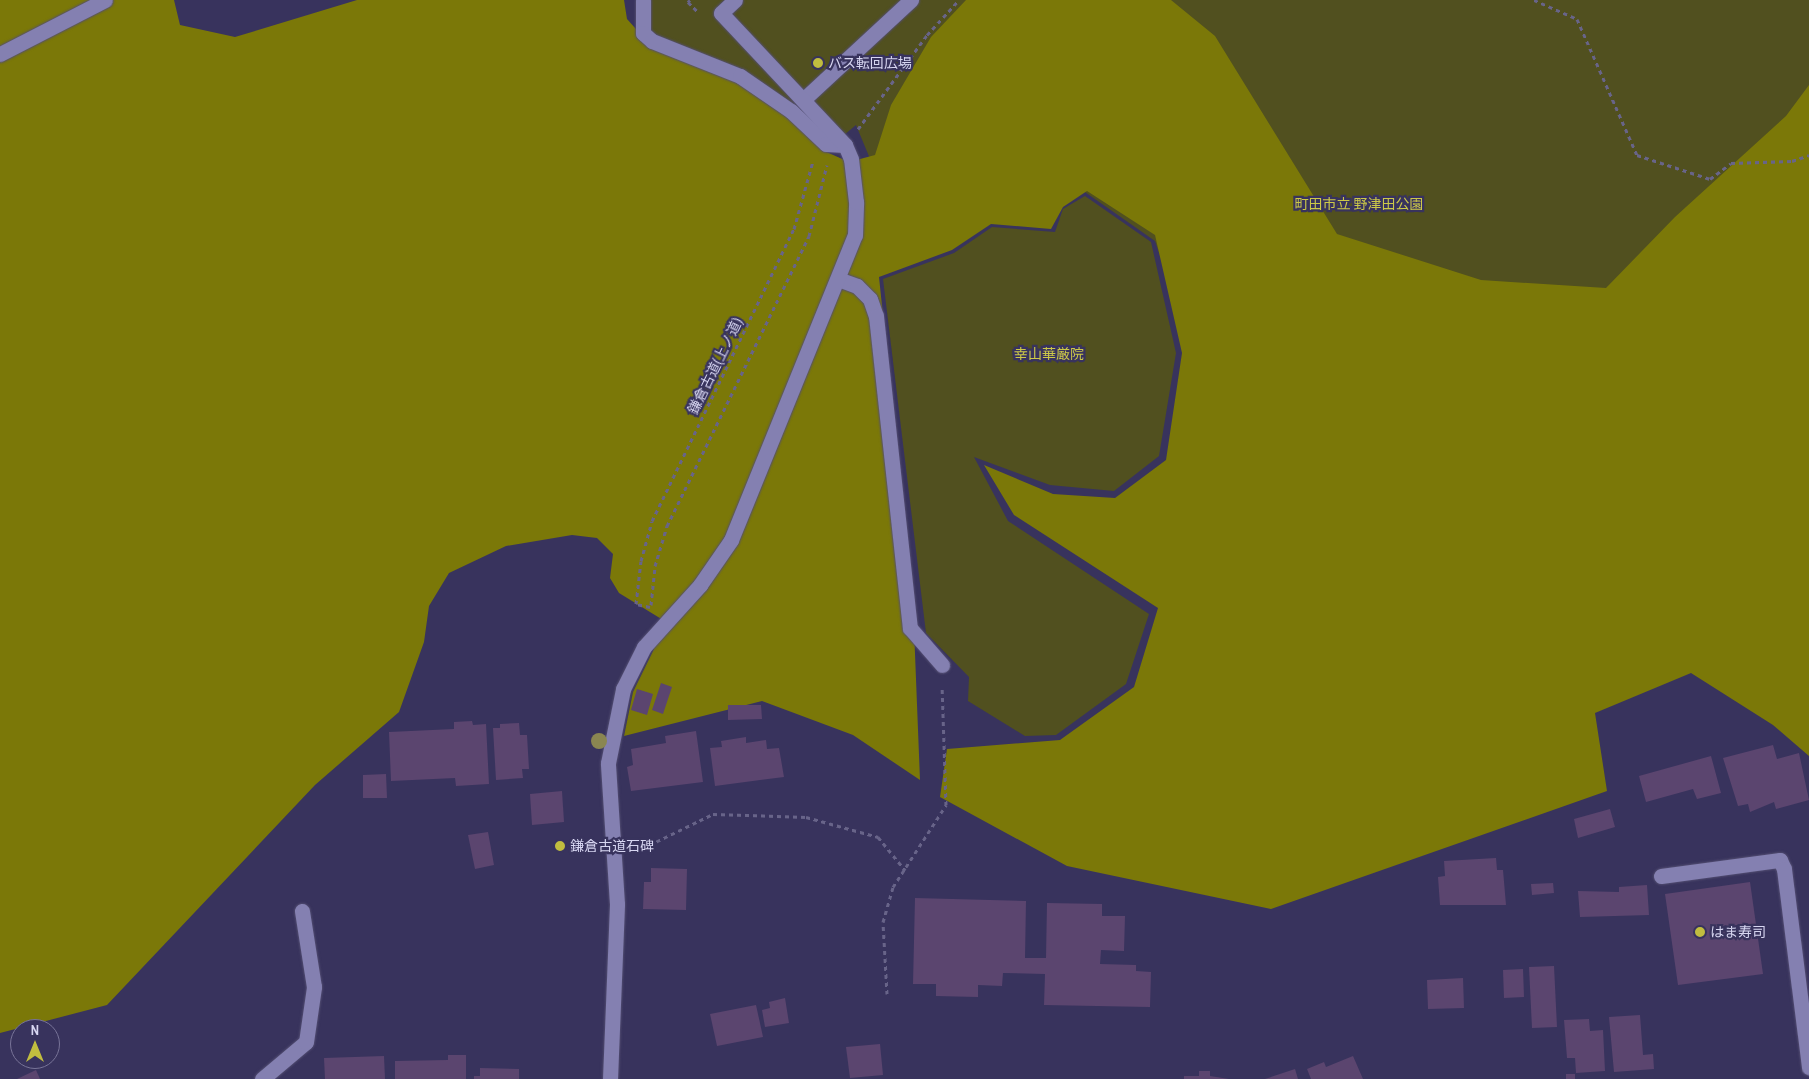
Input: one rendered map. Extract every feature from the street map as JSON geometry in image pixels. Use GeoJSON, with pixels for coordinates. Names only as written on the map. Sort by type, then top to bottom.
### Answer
{"type":"FeatureCollection","features":[{"type":"Feature","properties":{"kind":"street"},"geometry":{"type":"LineString","coordinates":[[0,54],[105,0]]}},
{"type":"Feature","properties":{"kind":"street"},"geometry":{"type":"LineString","coordinates":[[610,1079],[617,904],[608,786],[612,735],[631,668],[661,628],[700,585],[731,540],[838,279],[855,235],[857,218],[851,159],[791,111],[740,76],[652,41],[643,33],[643,0]]}},
{"type":"Feature","properties":{"kind":"street"},"geometry":{"type":"LineString","coordinates":[[735,0],[721,13],[804,99],[832,143]]}},
{"type":"Feature","properties":{"kind":"street"},"geometry":{"type":"LineString","coordinates":[[804,99],[911,0]]}},
{"type":"Feature","properties":{"kind":"street"},"geometry":{"type":"LineString","coordinates":[[838,279],[857,286],[870,299],[876,316],[910,628],[942,665]]}},
{"type":"Feature","properties":{"kind":"street"},"geometry":{"type":"LineString","coordinates":[[1662,876],[1780,860],[1784,869],[1809,1067]]}},
{"type":"Feature","properties":{"kind":"street"},"geometry":{"type":"LineString","coordinates":[[262,1079],[306,1042],[314,987],[302,910]]}},
{"type":"Feature","properties":{"kind":"path"},"geometry":{"type":"LineString","coordinates":[[661,628],[650,607],[655,566],[667,526],[809,236],[832,143],[958,0]]}},
{"type":"Feature","properties":{"kind":"path"},"geometry":{"type":"LineString","coordinates":[[1534,0],[1576,19],[1637,155],[1710,179],[1731,163],[1792,161],[1809,155]]}},
{"type":"Feature","properties":{"kind":"path","name":"鎌倉古道(上ノ道)"},"geometry":{"type":"LineString","coordinates":[[650,607],[636,604],[641,561],[652,521],[794,228],[832,143]]}},
{"type":"Feature","properties":{"kind":"path"},"geometry":{"type":"LineString","coordinates":[[887,994],[883,922],[893,887],[946,805],[942,665]]}},
{"type":"Feature","properties":{"kind":"path"},"geometry":{"type":"LineString","coordinates":[[615,862],[713,814],[806,817],[878,837],[905,870]]}},
{"type":"Feature","properties":{"kind":"green space","name":"町田市立 野津田公園"},"geometry":{"type":"Polygon","coordinates":[[[647,0],[1809,0],[1809,237],[1224,446],[1155,241],[1052,169],[907,248],[856,125],[844,135],[833,137],[648,31],[647,0]]]}},
{"type":"Feature","properties":{"kind":"green space","name":"幸山華厳院"},"geometry":{"type":"Polygon","coordinates":[[[1085,196],[1151,242],[1176,353],[1159,456],[1114,491],[1050,485],[974,457],[1008,521],[1149,614],[1126,684],[1056,735],[1025,736],[968,701],[969,677],[926,633],[883,279],[954,253],[992,227],[1055,232],[1063,209],[1085,196]]]}},
{"type":"Feature","properties":{"kind":"shaded area"},"geometry":{"type":"Polygon","coordinates":[[[0,0],[174,0],[180,25],[235,37],[357,0],[624,0],[627,19],[653,48],[733,80],[774,101],[822,150],[849,162],[875,155],[891,105],[931,37],[966,0],[1171,0],[1215,36],[1337,234],[1481,280],[1606,288],[1675,217],[1786,116],[1809,85],[1809,756],[1773,725],[1691,673],[1595,713],[1607,791],[1271,909],[1067,866],[940,797],[947,749],[1060,740],[1134,687],[1158,608],[1014,515],[984,465],[1053,494],[1115,498],[1166,460],[1182,353],[1155,235],[1087,191],[1063,207],[1051,229],[991,224],[952,250],[879,277],[913,603],[920,780],[853,735],[762,701],[624,736],[633,692],[653,651],[663,620],[619,593],[610,578],[613,554],[597,538],[572,535],[506,546],[449,573],[429,606],[424,642],[399,712],[315,785],[107,1005],[54,1019],[10,1019],[10,1030],[0,1033],[0,0]]]}},
{"type":"Feature","properties":{"kind":"building"},"geometry":{"type":"Polygon","coordinates":[[[661,683],[672,687],[663,714],[652,710],[661,683]]]}},
{"type":"Feature","properties":{"kind":"building"},"geometry":{"type":"Polygon","coordinates":[[[637,689],[653,694],[647,715],[631,710],[637,689]]]}},
{"type":"Feature","properties":{"kind":"building"},"geometry":{"type":"Polygon","coordinates":[[[728,705],[761,705],[762,719],[728,720],[728,705]]]}},
{"type":"Feature","properties":{"kind":"building"},"geometry":{"type":"Polygon","coordinates":[[[472,721],[473,725],[486,724],[489,784],[456,786],[455,778],[391,781],[389,732],[454,729],[454,722],[472,721]]]}},
{"type":"Feature","properties":{"kind":"building"},"geometry":{"type":"Polygon","coordinates":[[[519,723],[520,735],[527,735],[529,769],[522,769],[523,778],[496,780],[493,728],[500,728],[500,724],[519,723]]]}},
{"type":"Feature","properties":{"kind":"building"},"geometry":{"type":"Polygon","coordinates":[[[696,731],[703,782],[631,791],[627,767],[633,765],[631,749],[666,743],[665,736],[696,731]]]}},
{"type":"Feature","properties":{"kind":"building"},"geometry":{"type":"Polygon","coordinates":[[[746,737],[746,743],[766,740],[767,749],[779,748],[784,777],[715,786],[710,748],[722,747],[721,741],[746,737]]]}},
{"type":"Feature","properties":{"kind":"building"},"geometry":{"type":"Polygon","coordinates":[[[1773,745],[1777,759],[1799,753],[1809,800],[1776,809],[1774,802],[1750,812],[1748,804],[1738,806],[1723,758],[1773,745]]]}},
{"type":"Feature","properties":{"kind":"building"},"geometry":{"type":"Polygon","coordinates":[[[1711,756],[1721,793],[1697,799],[1693,789],[1646,802],[1639,776],[1711,756]]]}},
{"type":"Feature","properties":{"kind":"building"},"geometry":{"type":"Polygon","coordinates":[[[386,774],[387,798],[363,798],[363,775],[386,774]]]}},
{"type":"Feature","properties":{"kind":"building"},"geometry":{"type":"Polygon","coordinates":[[[562,791],[564,822],[532,825],[530,794],[562,791]]]}},
{"type":"Feature","properties":{"kind":"building"},"geometry":{"type":"Polygon","coordinates":[[[1610,809],[1615,827],[1578,838],[1574,819],[1610,809]]]}},
{"type":"Feature","properties":{"kind":"building"},"geometry":{"type":"Polygon","coordinates":[[[488,832],[494,865],[475,869],[468,835],[488,832]]]}},
{"type":"Feature","properties":{"kind":"building"},"geometry":{"type":"Polygon","coordinates":[[[1496,858],[1497,870],[1503,870],[1506,905],[1440,905],[1438,877],[1445,876],[1444,861],[1496,858]]]}},
{"type":"Feature","properties":{"kind":"building"},"geometry":{"type":"Polygon","coordinates":[[[651,868],[687,869],[686,910],[643,909],[644,882],[651,882],[651,868]]]}},
{"type":"Feature","properties":{"kind":"building"},"geometry":{"type":"Polygon","coordinates":[[[1750,882],[1763,974],[1678,985],[1665,894],[1750,882]]]}},
{"type":"Feature","properties":{"kind":"building"},"geometry":{"type":"Polygon","coordinates":[[[1553,883],[1554,893],[1532,895],[1531,884],[1553,883]]]}},
{"type":"Feature","properties":{"kind":"building"},"geometry":{"type":"Polygon","coordinates":[[[1647,885],[1649,915],[1580,917],[1578,891],[1619,892],[1619,887],[1647,885]]]}},
{"type":"Feature","properties":{"kind":"building"},"geometry":{"type":"Polygon","coordinates":[[[915,898],[1026,901],[1025,958],[1046,958],[1047,903],[1102,904],[1102,916],[1125,916],[1124,951],[1101,950],[1100,964],[1136,965],[1136,971],[1151,972],[1150,1007],[1044,1005],[1045,974],[1003,973],[1002,986],[978,985],[978,997],[936,996],[936,984],[913,984],[915,898]]]}},
{"type":"Feature","properties":{"kind":"building"},"geometry":{"type":"Polygon","coordinates":[[[1554,966],[1557,1027],[1532,1028],[1529,967],[1554,966]]]}},
{"type":"Feature","properties":{"kind":"building"},"geometry":{"type":"Polygon","coordinates":[[[1523,969],[1524,997],[1504,998],[1503,970],[1523,969]]]}},
{"type":"Feature","properties":{"kind":"building"},"geometry":{"type":"Polygon","coordinates":[[[1463,978],[1464,1008],[1428,1009],[1427,980],[1463,978]]]}},
{"type":"Feature","properties":{"kind":"building"},"geometry":{"type":"Polygon","coordinates":[[[785,998],[789,1023],[765,1027],[762,1010],[770,1008],[769,1002],[785,998]]]}},
{"type":"Feature","properties":{"kind":"building"},"geometry":{"type":"Polygon","coordinates":[[[756,1005],[763,1037],[717,1046],[710,1014],[756,1005]]]}},
{"type":"Feature","properties":{"kind":"building"},"geometry":{"type":"Polygon","coordinates":[[[1640,1015],[1643,1055],[1653,1054],[1654,1069],[1614,1072],[1609,1017],[1640,1015]]]}},
{"type":"Feature","properties":{"kind":"building"},"geometry":{"type":"Polygon","coordinates":[[[1589,1019],[1590,1031],[1603,1030],[1605,1071],[1576,1073],[1575,1058],[1567,1058],[1564,1020],[1589,1019]]]}},
{"type":"Feature","properties":{"kind":"building"},"geometry":{"type":"Polygon","coordinates":[[[880,1044],[883,1075],[850,1078],[846,1047],[880,1044]]]}},
{"type":"Feature","properties":{"kind":"building"},"geometry":{"type":"Polygon","coordinates":[[[448,1055],[466,1055],[466,1079],[395,1079],[395,1061],[448,1060],[448,1055]]]}},
{"type":"Feature","properties":{"kind":"building"},"geometry":{"type":"Polygon","coordinates":[[[384,1056],[385,1079],[325,1079],[324,1058],[384,1056]]]}},
{"type":"Feature","properties":{"kind":"building"},"geometry":{"type":"Polygon","coordinates":[[[1353,1056],[1363,1079],[1311,1079],[1307,1069],[1324,1062],[1326,1067],[1353,1056]]]}},
{"type":"Feature","properties":{"kind":"building"},"geometry":{"type":"Polygon","coordinates":[[[480,1068],[519,1069],[519,1079],[474,1079],[474,1076],[480,1076],[480,1068]]]}},
{"type":"Feature","properties":{"kind":"building"},"geometry":{"type":"Polygon","coordinates":[[[1295,1069],[1298,1079],[1265,1079],[1295,1069]]]}},
{"type":"Feature","properties":{"kind":"building"},"geometry":{"type":"Polygon","coordinates":[[[36,1070],[40,1079],[17,1079],[36,1070]]]}},
{"type":"Feature","properties":{"kind":"building"},"geometry":{"type":"Polygon","coordinates":[[[1199,1071],[1210,1071],[1210,1076],[1229,1079],[1184,1079],[1184,1076],[1199,1076],[1199,1071]]]}},
{"type":"Feature","properties":{"kind":"building"},"geometry":{"type":"Polygon","coordinates":[[[1566,1074],[1575,1074],[1575,1079],[1566,1079],[1566,1074]]]}},
{"type":"Feature","properties":{"kind":"place","name":"バス転回広場"},"geometry":{"type":"Point","coordinates":[818,63]}},
{"type":"Feature","properties":{"kind":"place","name":"鎌倉古道石碑"},"geometry":{"type":"Point","coordinates":[560,846]}},
{"type":"Feature","properties":{"kind":"place","name":"はま寿司"},"geometry":{"type":"Point","coordinates":[1700,932]}}]}
